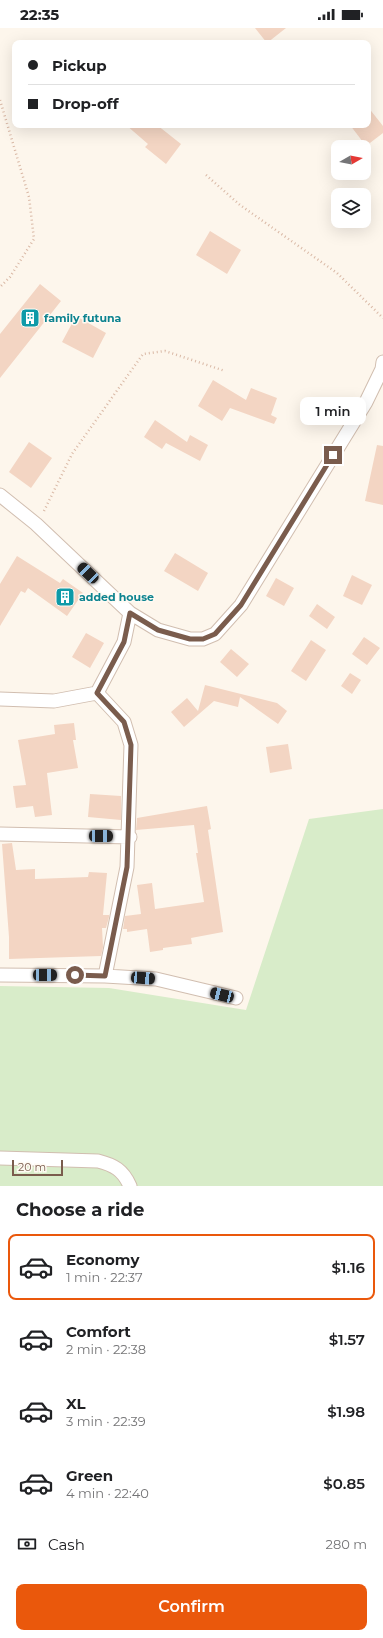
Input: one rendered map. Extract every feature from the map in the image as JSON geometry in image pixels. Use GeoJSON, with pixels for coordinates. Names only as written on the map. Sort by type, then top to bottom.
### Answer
{"type":"FeatureCollection","features":[{"type":"Feature","properties":{"kind":"street"},"geometry":{"type":"LineString","coordinates":[[0,495],[36,524],[130,613],[158,630],[190,639],[203,639],[215,634],[241,605],[366,402],[382,369],[383,362]]}},
{"type":"Feature","properties":{"kind":"street"},"geometry":{"type":"LineString","coordinates":[[97,693],[124,642],[130,613]]}},
{"type":"Feature","properties":{"kind":"street"},"geometry":{"type":"LineString","coordinates":[[0,699],[54,701],[97,693]]}},
{"type":"Feature","properties":{"kind":"street"},"geometry":{"type":"LineString","coordinates":[[97,693],[124,722],[131,745],[130,837],[127,867],[105,976]]}},
{"type":"Feature","properties":{"kind":"street"},"geometry":{"type":"LineString","coordinates":[[0,834],[130,837]]}},
{"type":"Feature","properties":{"kind":"street"},"geometry":{"type":"LineString","coordinates":[[0,975],[105,976],[156,979],[236,998]]}},
{"type":"Feature","properties":{"kind":"street"},"geometry":{"type":"LineString","coordinates":[[0,1158],[98,1161],[112,1164],[122,1171],[130,1186]]}},
{"type":"Feature","properties":{"kind":"path"},"geometry":{"type":"LineString","coordinates":[[0,100],[29,197],[34,239],[10,277],[0,287]]}},
{"type":"Feature","properties":{"kind":"path"},"geometry":{"type":"LineString","coordinates":[[206,175],[240,205],[337,273],[383,318]]}},
{"type":"Feature","properties":{"kind":"path"},"geometry":{"type":"LineString","coordinates":[[36,524],[72,454],[143,354],[165,351],[225,371]]}},
{"type":"Feature","properties":{"kind":"green space"},"geometry":{"type":"Polygon","coordinates":[[[383,809],[383,1186],[0,1186],[0,986],[109,988],[246,1010],[309,819],[383,809]]]}},
{"type":"Feature","properties":{"kind":"building"},"geometry":{"type":"Polygon","coordinates":[[[255,28],[286,28],[271,40],[265,40],[255,28]]]}},
{"type":"Feature","properties":{"kind":"building"},"geometry":{"type":"Polygon","coordinates":[[[371,111],[383,126],[383,133],[371,142],[371,140],[361,140],[352,128],[371,128],[371,111]]]}},
{"type":"Feature","properties":{"kind":"building"},"geometry":{"type":"Polygon","coordinates":[[[129,128],[161,128],[181,144],[166,164],[145,147],[148,144],[129,128]]]}},
{"type":"Feature","properties":{"kind":"building"},"geometry":{"type":"Polygon","coordinates":[[[210,231],[241,250],[227,274],[196,255],[210,231]]]}},
{"type":"Feature","properties":{"kind":"building","name":"family futuna"},"geometry":{"type":"Polygon","coordinates":[[[40,284],[61,301],[0,378],[0,334],[40,284]]]}},
{"type":"Feature","properties":{"kind":"building"},"geometry":{"type":"Polygon","coordinates":[[[76,316],[106,333],[93,358],[62,342],[76,316]]]}},
{"type":"Feature","properties":{"kind":"building"},"geometry":{"type":"Polygon","coordinates":[[[213,380],[246,400],[251,388],[277,398],[271,415],[277,418],[274,424],[230,408],[222,421],[198,406],[213,380]]]}},
{"type":"Feature","properties":{"kind":"building"},"geometry":{"type":"Polygon","coordinates":[[[155,420],[187,442],[190,435],[208,445],[200,461],[166,443],[162,449],[144,437],[155,420]]]}},
{"type":"Feature","properties":{"kind":"building"},"geometry":{"type":"Polygon","coordinates":[[[29,442],[52,458],[31,488],[9,472],[29,442]]]}},
{"type":"Feature","properties":{"kind":"building"},"geometry":{"type":"Polygon","coordinates":[[[377,445],[383,446],[383,505],[365,501],[377,445]]]}},
{"type":"Feature","properties":{"kind":"building"},"geometry":{"type":"Polygon","coordinates":[[[175,553],[208,573],[198,591],[164,571],[175,553]]]}},
{"type":"Feature","properties":{"kind":"building"},"geometry":{"type":"Polygon","coordinates":[[[17,556],[60,583],[63,579],[83,593],[67,616],[28,588],[25,593],[21,591],[0,626],[0,584],[17,556]]]}},
{"type":"Feature","properties":{"kind":"building"},"geometry":{"type":"Polygon","coordinates":[[[352,575],[372,585],[362,605],[343,596],[352,575]]]}},
{"type":"Feature","properties":{"kind":"building"},"geometry":{"type":"Polygon","coordinates":[[[276,578],[294,588],[284,606],[266,596],[276,578]]]}},
{"type":"Feature","properties":{"kind":"building"},"geometry":{"type":"Polygon","coordinates":[[[317,604],[335,617],[327,629],[309,616],[317,604]]]}},
{"type":"Feature","properties":{"kind":"building"},"geometry":{"type":"Polygon","coordinates":[[[86,633],[104,643],[90,668],[72,657],[86,633]]]}},
{"type":"Feature","properties":{"kind":"building"},"geometry":{"type":"Polygon","coordinates":[[[364,637],[380,648],[367,665],[352,654],[364,637]]]}},
{"type":"Feature","properties":{"kind":"building"},"geometry":{"type":"Polygon","coordinates":[[[311,640],[326,650],[306,681],[291,671],[311,640]]]}},
{"type":"Feature","properties":{"kind":"building"},"geometry":{"type":"Polygon","coordinates":[[[231,649],[249,664],[237,677],[220,662],[231,649]]]}},
{"type":"Feature","properties":{"kind":"building"},"geometry":{"type":"Polygon","coordinates":[[[350,673],[361,680],[352,694],[341,686],[350,673]]]}},
{"type":"Feature","properties":{"kind":"building"},"geometry":{"type":"Polygon","coordinates":[[[205,685],[277,703],[287,711],[278,724],[240,697],[238,707],[214,701],[184,727],[171,712],[187,698],[198,711],[205,685]]]}},
{"type":"Feature","properties":{"kind":"building"},"geometry":{"type":"Polygon","coordinates":[[[74,723],[76,740],[73,740],[78,768],[47,773],[52,815],[35,817],[33,806],[16,808],[13,786],[26,785],[18,740],[55,734],[54,725],[74,723]]]}},
{"type":"Feature","properties":{"kind":"building"},"geometry":{"type":"Polygon","coordinates":[[[288,744],[292,769],[270,773],[266,747],[288,744]]]}},
{"type":"Feature","properties":{"kind":"building"},"geometry":{"type":"Polygon","coordinates":[[[90,794],[121,796],[121,820],[88,817],[90,794]]]}},
{"type":"Feature","properties":{"kind":"building"},"geometry":{"type":"Polygon","coordinates":[[[207,806],[211,829],[208,830],[223,932],[191,938],[192,944],[163,948],[163,950],[150,952],[147,929],[127,932],[127,929],[123,929],[125,916],[141,914],[137,885],[152,883],[155,909],[204,902],[196,853],[198,853],[194,825],[136,830],[137,818],[207,806]]]}},
{"type":"Feature","properties":{"kind":"building"},"geometry":{"type":"Polygon","coordinates":[[[12,843],[16,870],[35,869],[35,879],[88,877],[89,872],[107,873],[103,915],[109,915],[109,917],[106,928],[102,928],[103,947],[101,956],[9,959],[9,937],[2,844],[12,843]]]}},
{"type":"Feature","properties":{"kind":"place","name":"family futuna"},"geometry":{"type":"Point","coordinates":[30,318]}},
{"type":"Feature","properties":{"kind":"place","name":"added house"},"geometry":{"type":"Point","coordinates":[65,597]}},
{"type":"Feature","properties":{"kind":"route"},"geometry":{"type":"LineString","coordinates":[[75,975],[105,976],[127,867],[130,837],[131,745],[124,722],[111,706],[97,693],[124,642],[130,613],[158,630],[190,639],[203,639],[215,634],[241,605],[333,455]]}}]}
